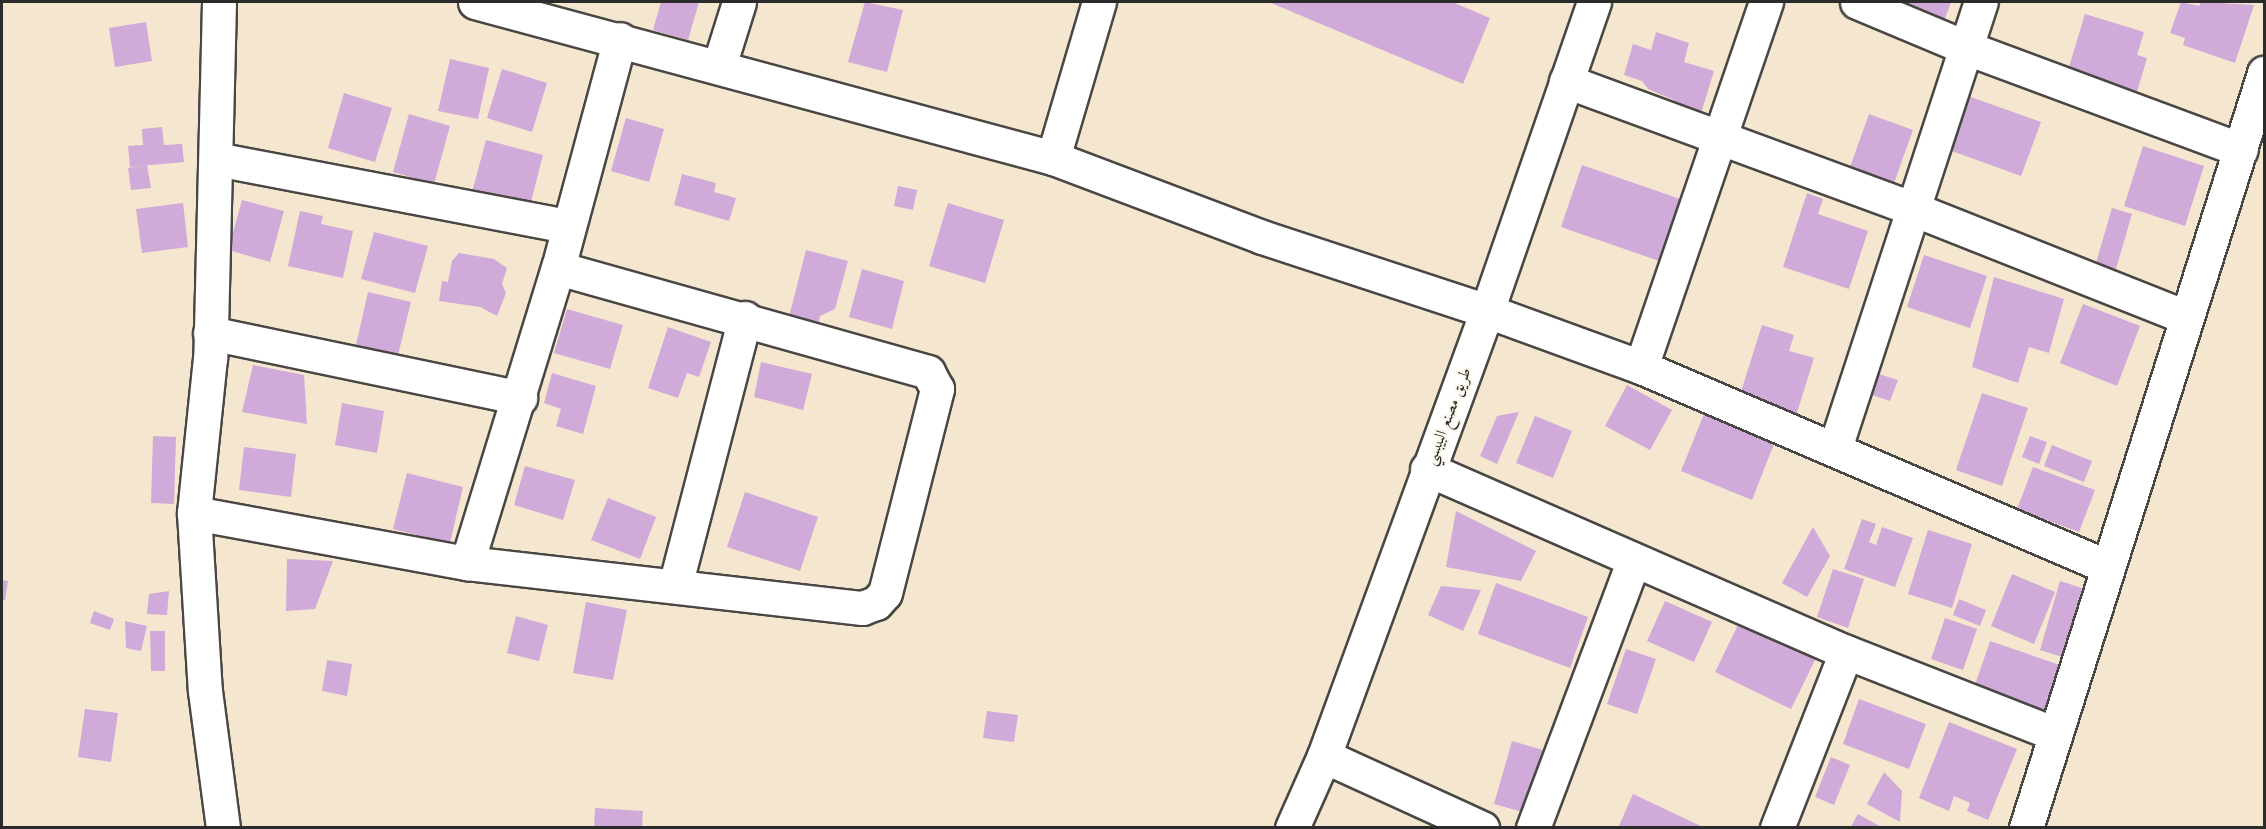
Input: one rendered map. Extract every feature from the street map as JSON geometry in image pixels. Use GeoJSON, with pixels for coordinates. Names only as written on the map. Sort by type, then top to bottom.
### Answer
{"type":"FeatureCollection","features":[{"type":"Feature","properties":{"kind":"street"},"geometry":{"type":"LineString","coordinates":[[219,2],[210,333],[194,513],[205,691],[223,828]]}},
{"type":"Feature","properties":{"kind":"street"},"geometry":{"type":"LineString","coordinates":[[475,2],[620,39],[1053,158],[1262,237],[1487,311],[1641,367],[1835,448],[2108,567]]}},
{"type":"Feature","properties":{"kind":"street"},"geometry":{"type":"LineString","coordinates":[[719,66],[739,2]]}},
{"type":"Feature","properties":{"kind":"street"},"geometry":{"type":"LineString","coordinates":[[1053,158],[1099,2]]}},
{"type":"Feature","properties":{"kind":"street","name":"طريق مصنع البيبسي"},"geometry":{"type":"LineString","coordinates":[[1292,828],[1324,756],[1427,469],[1487,311],[1593,2]]}},
{"type":"Feature","properties":{"kind":"street"},"geometry":{"type":"LineString","coordinates":[[1641,367],[1766,2]]}},
{"type":"Feature","properties":{"kind":"street"},"geometry":{"type":"LineString","coordinates":[[1857,2],[1966,48],[2241,150]]}},
{"type":"Feature","properties":{"kind":"street"},"geometry":{"type":"LineString","coordinates":[[1835,448],[1982,2]]}},
{"type":"Feature","properties":{"kind":"street"},"geometry":{"type":"LineString","coordinates":[[467,563],[520,399],[620,39]]}},
{"type":"Feature","properties":{"kind":"street"},"geometry":{"type":"LineString","coordinates":[[2026,828],[2186,316],[2265,73]]}},
{"type":"Feature","properties":{"kind":"street"},"geometry":{"type":"LineString","coordinates":[[1566,81],[1721,136],[2186,316]]}},
{"type":"Feature","properties":{"kind":"street"},"geometry":{"type":"LineString","coordinates":[[216,159],[568,226]]}},
{"type":"Feature","properties":{"kind":"street"},"geometry":{"type":"LineString","coordinates":[[194,513],[467,563],[862,608],[885,593],[911,500],[937,389],[928,372],[745,318],[558,268]]}},
{"type":"Feature","properties":{"kind":"street"},"geometry":{"type":"LineString","coordinates":[[675,586],[745,318]]}},
{"type":"Feature","properties":{"kind":"street"},"geometry":{"type":"LineString","coordinates":[[210,333],[520,399]]}},
{"type":"Feature","properties":{"kind":"street"},"geometry":{"type":"LineString","coordinates":[[1427,469],[1846,652],[2055,734]]}},
{"type":"Feature","properties":{"kind":"street"},"geometry":{"type":"LineString","coordinates":[[1533,828],[1634,560]]}},
{"type":"Feature","properties":{"kind":"street"},"geometry":{"type":"LineString","coordinates":[[1777,828],[1846,652]]}},
{"type":"Feature","properties":{"kind":"street"},"geometry":{"type":"LineString","coordinates":[[1324,756],[1482,828]]}},
{"type":"Feature","properties":{"kind":"building"},"geometry":{"type":"Polygon","coordinates":[[[661,2],[699,2],[688,40],[653,30],[661,2]]]}},
{"type":"Feature","properties":{"kind":"building"},"geometry":{"type":"Polygon","coordinates":[[[865,2],[903,10],[887,72],[848,62],[865,2]]]}},
{"type":"Feature","properties":{"kind":"building"},"geometry":{"type":"Polygon","coordinates":[[[1269,2],[1452,2],[1490,18],[1463,84],[1269,2]]]}},
{"type":"Feature","properties":{"kind":"building"},"geometry":{"type":"Polygon","coordinates":[[[1893,2],[1951,2],[1942,27],[1893,2]]]}},
{"type":"Feature","properties":{"kind":"building"},"geometry":{"type":"Polygon","coordinates":[[[2181,2],[2199,6],[2201,2],[2254,5],[2235,63],[2183,45],[2185,38],[2170,33],[2181,2]]]}},
{"type":"Feature","properties":{"kind":"building"},"geometry":{"type":"Polygon","coordinates":[[[2085,14],[2144,32],[2137,55],[2147,58],[2134,102],[2065,80],[2085,14]]]}},
{"type":"Feature","properties":{"kind":"building"},"geometry":{"type":"Polygon","coordinates":[[[146,22],[152,61],[115,67],[109,28],[146,22]]]}},
{"type":"Feature","properties":{"kind":"building"},"geometry":{"type":"Polygon","coordinates":[[[1656,32],[1689,43],[1684,62],[1714,71],[1698,123],[1673,115],[1674,100],[1648,89],[1642,81],[1624,75],[1633,44],[1651,50],[1656,32]]]}},
{"type":"Feature","properties":{"kind":"building"},"geometry":{"type":"Polygon","coordinates":[[[450,59],[489,68],[478,119],[438,111],[450,59]]]}},
{"type":"Feature","properties":{"kind":"building"},"geometry":{"type":"Polygon","coordinates":[[[502,69],[547,83],[532,132],[487,118],[502,69]]]}},
{"type":"Feature","properties":{"kind":"building"},"geometry":{"type":"Polygon","coordinates":[[[344,93],[392,108],[375,162],[328,148],[344,93]]]}},
{"type":"Feature","properties":{"kind":"building"},"geometry":{"type":"Polygon","coordinates":[[[1968,96],[2041,122],[2021,176],[1949,150],[1968,96]]]}},
{"type":"Feature","properties":{"kind":"building"},"geometry":{"type":"Polygon","coordinates":[[[409,114],[450,126],[434,184],[393,172],[409,114]]]}},
{"type":"Feature","properties":{"kind":"building"},"geometry":{"type":"Polygon","coordinates":[[[1869,114],[1913,130],[1894,183],[1850,167],[1869,114]]]}},
{"type":"Feature","properties":{"kind":"building"},"geometry":{"type":"Polygon","coordinates":[[[626,118],[664,129],[649,182],[611,171],[626,118]]]}},
{"type":"Feature","properties":{"kind":"building"},"geometry":{"type":"Polygon","coordinates":[[[162,127],[164,145],[182,144],[184,162],[130,167],[128,146],[143,145],[142,129],[162,127]]]}},
{"type":"Feature","properties":{"kind":"building"},"geometry":{"type":"Polygon","coordinates":[[[486,140],[543,155],[531,202],[508,197],[506,205],[471,196],[486,140]]]}},
{"type":"Feature","properties":{"kind":"building"},"geometry":{"type":"Polygon","coordinates":[[[2143,146],[2204,166],[2185,226],[2124,206],[2143,146]]]}},
{"type":"Feature","properties":{"kind":"building"},"geometry":{"type":"Polygon","coordinates":[[[147,165],[151,188],[131,190],[128,168],[147,165]]]}},
{"type":"Feature","properties":{"kind":"building"},"geometry":{"type":"Polygon","coordinates":[[[1582,165],[1683,200],[1662,262],[1561,227],[1582,165]]]}},
{"type":"Feature","properties":{"kind":"building"},"geometry":{"type":"Polygon","coordinates":[[[682,174],[716,183],[714,192],[736,198],[729,221],[674,205],[682,174]]]}},
{"type":"Feature","properties":{"kind":"building"},"geometry":{"type":"Polygon","coordinates":[[[898,186],[917,190],[913,210],[894,206],[898,186]]]}},
{"type":"Feature","properties":{"kind":"building"},"geometry":{"type":"Polygon","coordinates":[[[1807,193],[1823,199],[1818,214],[1868,231],[1849,289],[1783,267],[1807,193]]]}},
{"type":"Feature","properties":{"kind":"building"},"geometry":{"type":"Polygon","coordinates":[[[242,200],[284,211],[270,262],[228,250],[242,200]]]}},
{"type":"Feature","properties":{"kind":"building"},"geometry":{"type":"Polygon","coordinates":[[[183,203],[188,247],[142,253],[136,209],[183,203]]]}},
{"type":"Feature","properties":{"kind":"building"},"geometry":{"type":"Polygon","coordinates":[[[948,203],[1004,220],[985,283],[929,266],[948,203]]]}},
{"type":"Feature","properties":{"kind":"building"},"geometry":{"type":"Polygon","coordinates":[[[2112,208],[2132,214],[2116,269],[2096,263],[2112,208]]]}},
{"type":"Feature","properties":{"kind":"building"},"geometry":{"type":"Polygon","coordinates":[[[300,211],[323,216],[321,224],[353,231],[343,278],[288,266],[300,211]]]}},
{"type":"Feature","properties":{"kind":"building"},"geometry":{"type":"Polygon","coordinates":[[[374,232],[428,246],[415,293],[361,279],[374,232]]]}},
{"type":"Feature","properties":{"kind":"building"},"geometry":{"type":"Polygon","coordinates":[[[806,250],[848,261],[835,309],[820,316],[818,325],[789,317],[806,250]]]}},
{"type":"Feature","properties":{"kind":"building"},"geometry":{"type":"Polygon","coordinates":[[[459,253],[494,259],[507,268],[502,284],[506,293],[497,316],[480,307],[439,301],[442,281],[448,282],[452,261],[459,253]]]}},
{"type":"Feature","properties":{"kind":"building"},"geometry":{"type":"Polygon","coordinates":[[[1924,255],[1987,276],[1970,328],[1907,307],[1924,255]]]}},
{"type":"Feature","properties":{"kind":"building"},"geometry":{"type":"Polygon","coordinates":[[[862,269],[904,281],[892,329],[849,317],[862,269]]]}},
{"type":"Feature","properties":{"kind":"building"},"geometry":{"type":"Polygon","coordinates":[[[1994,277],[2064,299],[2049,353],[2029,347],[2018,383],[1972,367],[1994,277]]]}},
{"type":"Feature","properties":{"kind":"building"},"geometry":{"type":"Polygon","coordinates":[[[368,292],[411,302],[398,355],[356,345],[368,292]]]}},
{"type":"Feature","properties":{"kind":"building"},"geometry":{"type":"Polygon","coordinates":[[[2083,304],[2140,326],[2117,386],[2060,363],[2083,304]]]}},
{"type":"Feature","properties":{"kind":"building"},"geometry":{"type":"Polygon","coordinates":[[[567,309],[623,325],[610,369],[554,353],[567,309]]]}},
{"type":"Feature","properties":{"kind":"building"},"geometry":{"type":"Polygon","coordinates":[[[1762,325],[1794,335],[1789,351],[1814,358],[1795,419],[1738,401],[1762,325]]]}},
{"type":"Feature","properties":{"kind":"building"},"geometry":{"type":"Polygon","coordinates":[[[668,327],[711,342],[699,377],[687,373],[678,398],[648,388],[668,327]]]}},
{"type":"Feature","properties":{"kind":"building"},"geometry":{"type":"Polygon","coordinates":[[[761,362],[812,374],[803,410],[754,397],[761,362]]]}},
{"type":"Feature","properties":{"kind":"building"},"geometry":{"type":"Polygon","coordinates":[[[253,365],[304,375],[307,424],[242,412],[253,365]]]}},
{"type":"Feature","properties":{"kind":"building"},"geometry":{"type":"Polygon","coordinates":[[[552,373],[596,386],[583,434],[556,426],[561,409],[544,403],[552,373]]]}},
{"type":"Feature","properties":{"kind":"building"},"geometry":{"type":"Polygon","coordinates":[[[1879,374],[1898,380],[1890,401],[1872,395],[1879,374]]]}},
{"type":"Feature","properties":{"kind":"building"},"geometry":{"type":"Polygon","coordinates":[[[1627,385],[1672,410],[1650,450],[1605,426],[1627,385]]]}},
{"type":"Feature","properties":{"kind":"building"},"geometry":{"type":"Polygon","coordinates":[[[1982,393],[2028,408],[2002,486],[1956,470],[1982,393]]]}},
{"type":"Feature","properties":{"kind":"building"},"geometry":{"type":"Polygon","coordinates":[[[342,403],[384,411],[377,453],[335,445],[342,403]]]}},
{"type":"Feature","properties":{"kind":"building"},"geometry":{"type":"Polygon","coordinates":[[[1519,412],[1497,464],[1480,456],[1497,416],[1519,412]]]}},
{"type":"Feature","properties":{"kind":"building"},"geometry":{"type":"Polygon","coordinates":[[[1704,414],[1774,444],[1752,500],[1681,471],[1704,414]]]}},
{"type":"Feature","properties":{"kind":"building"},"geometry":{"type":"Polygon","coordinates":[[[1535,416],[1572,431],[1553,478],[1516,463],[1535,416]]]}},
{"type":"Feature","properties":{"kind":"building"},"geometry":{"type":"Polygon","coordinates":[[[153,436],[176,437],[174,504],[151,503],[153,436]]]}},
{"type":"Feature","properties":{"kind":"building"},"geometry":{"type":"Polygon","coordinates":[[[2030,436],[2047,442],[2039,464],[2022,457],[2030,436]]]}},
{"type":"Feature","properties":{"kind":"building"},"geometry":{"type":"Polygon","coordinates":[[[2052,445],[2092,461],[2084,482],[2044,466],[2052,445]]]}},
{"type":"Feature","properties":{"kind":"building"},"geometry":{"type":"Polygon","coordinates":[[[244,447],[296,454],[291,497],[239,490],[244,447]]]}},
{"type":"Feature","properties":{"kind":"building"},"geometry":{"type":"Polygon","coordinates":[[[525,466],[575,480],[563,520],[514,505],[525,466]]]}},
{"type":"Feature","properties":{"kind":"building"},"geometry":{"type":"Polygon","coordinates":[[[2033,467],[2095,490],[2079,532],[2017,509],[2033,467]]]}},
{"type":"Feature","properties":{"kind":"building"},"geometry":{"type":"Polygon","coordinates":[[[407,473],[463,487],[450,543],[393,529],[407,473]]]}},
{"type":"Feature","properties":{"kind":"building"},"geometry":{"type":"Polygon","coordinates":[[[745,492],[818,517],[800,571],[727,547],[745,492]]]}},
{"type":"Feature","properties":{"kind":"building"},"geometry":{"type":"Polygon","coordinates":[[[608,498],[656,517],[640,559],[591,540],[608,498]]]}},
{"type":"Feature","properties":{"kind":"building"},"geometry":{"type":"Polygon","coordinates":[[[1456,511],[1536,551],[1521,581],[1446,567],[1456,511]]]}},
{"type":"Feature","properties":{"kind":"building"},"geometry":{"type":"Polygon","coordinates":[[[1862,519],[1876,524],[1869,542],[1876,545],[1882,527],[1913,538],[1895,587],[1844,569],[1862,519]]]}},
{"type":"Feature","properties":{"kind":"building"},"geometry":{"type":"Polygon","coordinates":[[[1813,527],[1830,556],[1807,597],[1782,583],[1813,527]]]}},
{"type":"Feature","properties":{"kind":"building"},"geometry":{"type":"Polygon","coordinates":[[[1928,530],[1972,544],[1952,608],[1908,594],[1928,530]]]}},
{"type":"Feature","properties":{"kind":"building"},"geometry":{"type":"Polygon","coordinates":[[[287,559],[333,561],[315,609],[286,611],[287,559]]]}},
{"type":"Feature","properties":{"kind":"building"},"geometry":{"type":"Polygon","coordinates":[[[1833,569],[1864,579],[1848,628],[1817,617],[1833,569]]]}},
{"type":"Feature","properties":{"kind":"building"},"geometry":{"type":"Polygon","coordinates":[[[2012,574],[2055,592],[2034,644],[1991,626],[2012,574]]]}},
{"type":"Feature","properties":{"kind":"building"},"geometry":{"type":"Polygon","coordinates":[[[2,580],[8,581],[5,600],[2,600],[2,580]]]}},
{"type":"Feature","properties":{"kind":"building"},"geometry":{"type":"Polygon","coordinates":[[[2060,581],[2082,588],[2062,657],[2040,650],[2060,581]]]}},
{"type":"Feature","properties":{"kind":"building"},"geometry":{"type":"Polygon","coordinates":[[[1496,583],[1588,617],[1570,668],[1478,634],[1496,583]]]}},
{"type":"Feature","properties":{"kind":"building"},"geometry":{"type":"Polygon","coordinates":[[[1441,586],[1481,590],[1463,631],[1428,615],[1441,586]]]}},
{"type":"Feature","properties":{"kind":"building"},"geometry":{"type":"Polygon","coordinates":[[[169,591],[167,615],[147,614],[149,594],[169,591]]]}},
{"type":"Feature","properties":{"kind":"building"},"geometry":{"type":"Polygon","coordinates":[[[1959,599],[1986,610],[1980,626],[1953,615],[1959,599]]]}},
{"type":"Feature","properties":{"kind":"building"},"geometry":{"type":"Polygon","coordinates":[[[1665,601],[1712,622],[1694,662],[1647,641],[1665,601]]]}},
{"type":"Feature","properties":{"kind":"building"},"geometry":{"type":"Polygon","coordinates":[[[586,602],[627,610],[613,680],[573,673],[586,602]]]}},
{"type":"Feature","properties":{"kind":"building"},"geometry":{"type":"Polygon","coordinates":[[[94,611],[114,619],[110,630],[90,623],[94,611]]]}},
{"type":"Feature","properties":{"kind":"building"},"geometry":{"type":"Polygon","coordinates":[[[516,616],[548,625],[539,661],[507,653],[516,616]]]}},
{"type":"Feature","properties":{"kind":"building"},"geometry":{"type":"Polygon","coordinates":[[[1945,618],[1977,629],[1963,670],[1931,659],[1945,618]]]}},
{"type":"Feature","properties":{"kind":"building"},"geometry":{"type":"Polygon","coordinates":[[[125,621],[147,626],[141,651],[126,648],[125,621]]]}},
{"type":"Feature","properties":{"kind":"building"},"geometry":{"type":"Polygon","coordinates":[[[1740,621],[1816,658],[1791,709],[1715,672],[1740,621]]]}},
{"type":"Feature","properties":{"kind":"building"},"geometry":{"type":"Polygon","coordinates":[[[150,631],[165,631],[165,671],[151,671],[150,631]]]}},
{"type":"Feature","properties":{"kind":"building"},"geometry":{"type":"Polygon","coordinates":[[[1990,641],[2060,665],[2041,723],[1974,688],[1990,641]]]}},
{"type":"Feature","properties":{"kind":"building"},"geometry":{"type":"Polygon","coordinates":[[[1626,649],[1656,659],[1637,714],[1607,704],[1626,649]]]}},
{"type":"Feature","properties":{"kind":"building"},"geometry":{"type":"Polygon","coordinates":[[[327,660],[352,664],[347,696],[322,691],[327,660]]]}},
{"type":"Feature","properties":{"kind":"building"},"geometry":{"type":"Polygon","coordinates":[[[1859,699],[1926,724],[1909,769],[1843,744],[1859,699]]]}},
{"type":"Feature","properties":{"kind":"building"},"geometry":{"type":"Polygon","coordinates":[[[85,709],[118,713],[111,762],[78,757],[85,709]]]}},
{"type":"Feature","properties":{"kind":"building"},"geometry":{"type":"Polygon","coordinates":[[[987,711],[1018,715],[1014,742],[983,738],[987,711]]]}},
{"type":"Feature","properties":{"kind":"building"},"geometry":{"type":"Polygon","coordinates":[[[1949,722],[2017,749],[1988,820],[1967,811],[1970,803],[1954,796],[1949,811],[1919,798],[1949,722]]]}},
{"type":"Feature","properties":{"kind":"building"},"geometry":{"type":"Polygon","coordinates":[[[1512,741],[1543,750],[1526,813],[1494,804],[1512,741]]]}},
{"type":"Feature","properties":{"kind":"building"},"geometry":{"type":"Polygon","coordinates":[[[1831,757],[1850,765],[1834,805],[1815,797],[1831,757]]]}},
{"type":"Feature","properties":{"kind":"building"},"geometry":{"type":"Polygon","coordinates":[[[1884,772],[1902,791],[1900,822],[1867,804],[1884,772]]]}},
{"type":"Feature","properties":{"kind":"building"},"geometry":{"type":"Polygon","coordinates":[[[1633,794],[1705,828],[1618,828],[1633,794]]]}},
{"type":"Feature","properties":{"kind":"building"},"geometry":{"type":"Polygon","coordinates":[[[595,808],[643,811],[642,828],[594,828],[595,808]]]}},
{"type":"Feature","properties":{"kind":"building"},"geometry":{"type":"Polygon","coordinates":[[[1858,814],[1883,828],[1850,828],[1858,814]]]}}]}
